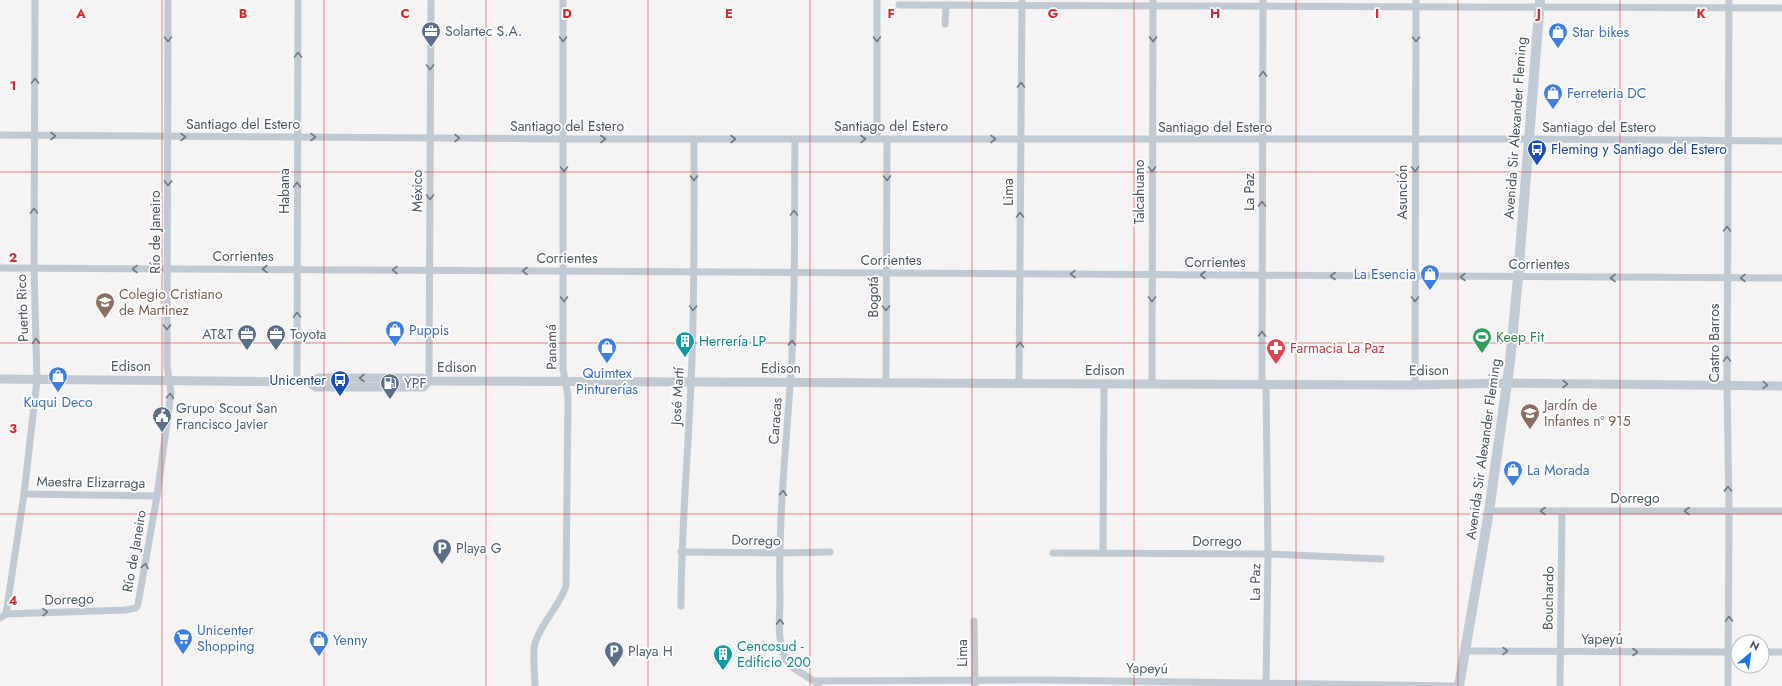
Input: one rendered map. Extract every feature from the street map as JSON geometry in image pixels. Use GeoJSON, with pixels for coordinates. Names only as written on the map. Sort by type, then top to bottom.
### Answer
{"type":"FeatureCollection","features":[{"type":"Feature","properties":{"kind":"main road","name":"Avenida Sir Alexander Fleming"},"geometry":{"type":"LineString","coordinates":[[1459,686],[1489,511],[1507,383],[1518,277],[1539,3]]}},
{"type":"Feature","properties":{"kind":"street","name":"Puerto Rico"},"geometry":{"type":"LineString","coordinates":[[6,614],[24,494],[37,380],[34,268],[35,0]]}},
{"type":"Feature","properties":{"kind":"street","name":"Río de Janeiro"},"geometry":{"type":"LineString","coordinates":[[138,604],[157,496],[171,392],[167,365],[168,0]]}},
{"type":"Feature","properties":{"kind":"street","name":"Habana"},"geometry":{"type":"LineString","coordinates":[[298,0],[298,382]]}},
{"type":"Feature","properties":{"kind":"street","name":"México"},"geometry":{"type":"LineString","coordinates":[[429,381],[431,0]]}},
{"type":"Feature","properties":{"kind":"street","name":"Panamá"},"geometry":{"type":"LineString","coordinates":[[535,686],[535,644],[553,608],[563,595],[566,586],[568,396],[563,369],[563,0]]}},
{"type":"Feature","properties":{"kind":"street"},"geometry":{"type":"LineString","coordinates":[[877,0],[877,139]]}},
{"type":"Feature","properties":{"kind":"street"},"geometry":{"type":"LineString","coordinates":[[899,5],[1022,2],[1539,3],[1729,4],[1782,8]]}},
{"type":"Feature","properties":{"kind":"street","name":"Lima"},"geometry":{"type":"LineString","coordinates":[[1019,384],[1022,2]]}},
{"type":"Feature","properties":{"kind":"street","name":"Talcahuano"},"geometry":{"type":"LineString","coordinates":[[1152,384],[1153,3]]}},
{"type":"Feature","properties":{"kind":"street","name":"La Paz"},"geometry":{"type":"LineString","coordinates":[[1263,3],[1262,276],[1268,554],[1266,684]]}},
{"type":"Feature","properties":{"kind":"street","name":"Asunción"},"geometry":{"type":"LineString","coordinates":[[1415,385],[1416,3]]}},
{"type":"Feature","properties":{"kind":"street","name":"Castro Barros"},"geometry":{"type":"LineString","coordinates":[[1728,686],[1729,511],[1727,278],[1729,4]]}},
{"type":"Feature","properties":{"kind":"street"},"geometry":{"type":"LineString","coordinates":[[945,24],[946,5]]}},
{"type":"Feature","properties":{"kind":"street","name":"Santiago del Estero"},"geometry":{"type":"LineString","coordinates":[[0,135],[564,139],[1528,139],[1782,141]]}},
{"type":"Feature","properties":{"kind":"street","name":"José Martí"},"geometry":{"type":"LineString","coordinates":[[681,606],[681,552],[691,382],[694,272],[694,139]]}},
{"type":"Feature","properties":{"kind":"street","name":"Caracas"},"geometry":{"type":"LineString","coordinates":[[795,139],[794,272],[790,382],[779,553],[781,639],[784,655],[796,672],[817,683]]}},
{"type":"Feature","properties":{"kind":"street","name":"Bogotá"},"geometry":{"type":"LineString","coordinates":[[886,383],[887,139]]}},
{"type":"Feature","properties":{"kind":"street","name":"Corrientes"},"geometry":{"type":"LineString","coordinates":[[0,268],[1782,278]]}},
{"type":"Feature","properties":{"kind":"street","name":"Edison"},"geometry":{"type":"LineString","coordinates":[[0,379],[309,382],[316,386],[386,387],[423,387],[429,381],[1264,385],[1415,385],[1507,383],[1727,384],[1782,386]]}},
{"type":"Feature","properties":{"kind":"street"},"geometry":{"type":"LineString","coordinates":[[1103,553],[1104,384]]}},
{"type":"Feature","properties":{"kind":"street","name":"Maestra Elizarraga"},"geometry":{"type":"LineString","coordinates":[[24,494],[157,496]]}},
{"type":"Feature","properties":{"kind":"street","name":"Dorrego"},"geometry":{"type":"LineString","coordinates":[[1489,511],[1782,511]]}},
{"type":"Feature","properties":{"kind":"street","name":"Bouchardo"},"geometry":{"type":"LineString","coordinates":[[1560,686],[1562,511]]}},
{"type":"Feature","properties":{"kind":"street","name":"Dorrego"},"geometry":{"type":"LineString","coordinates":[[681,552],[830,552]]}},
{"type":"Feature","properties":{"kind":"street","name":"Dorrego"},"geometry":{"type":"LineString","coordinates":[[1053,553],[1268,554],[1381,559]]}},
{"type":"Feature","properties":{"kind":"street","name":"Dorrego"},"geometry":{"type":"LineString","coordinates":[[6,614],[125,610],[136,608],[138,604]]}},
{"type":"Feature","properties":{"kind":"street"},"geometry":{"type":"LineString","coordinates":[[0,618],[6,614]]}},
{"type":"Feature","properties":{"kind":"street","name":"Lima"},"geometry":{"type":"LineString","coordinates":[[974,620],[975,683]]}},
{"type":"Feature","properties":{"kind":"street","name":"Yapeyú"},"geometry":{"type":"LineString","coordinates":[[1466,651],[1729,652]]}},
{"type":"Feature","properties":{"kind":"street"},"geometry":{"type":"LineString","coordinates":[[1770,652],[1782,652]]}},
{"type":"Feature","properties":{"kind":"street","name":"Yapeyú"},"geometry":{"type":"LineString","coordinates":[[817,683],[834,681],[1459,686]]}},
{"type":"Feature","properties":{"kind":"place","name":"Solartec S.A."},"geometry":{"type":"Point","coordinates":[431,48]}},
{"type":"Feature","properties":{"kind":"place","name":"Star bikes"},"geometry":{"type":"Point","coordinates":[1558,49]}},
{"type":"Feature","properties":{"kind":"place","name":"Ferreteria DC"},"geometry":{"type":"Point","coordinates":[1553,110]}},
{"type":"Feature","properties":{"kind":"place","name":"Fleming y Santiago del Estero"},"geometry":{"type":"Point","coordinates":[1537,166]}},
{"type":"Feature","properties":{"kind":"place","name":"La Esencia"},"geometry":{"type":"Point","coordinates":[1430,291]}},
{"type":"Feature","properties":{"kind":"place","name":"Colegio Cristiano de Martinez"},"geometry":{"type":"Point","coordinates":[105,319]}},
{"type":"Feature","properties":{"kind":"place","name":"Puppis"},"geometry":{"type":"Point","coordinates":[395,347]}},
{"type":"Feature","properties":{"kind":"place","name":"AT&T"},"geometry":{"type":"Point","coordinates":[247,351]}},
{"type":"Feature","properties":{"kind":"place","name":"Toyota"},"geometry":{"type":"Point","coordinates":[276,351]}},
{"type":"Feature","properties":{"kind":"place","name":"Keep Fit"},"geometry":{"type":"Point","coordinates":[1482,354]}},
{"type":"Feature","properties":{"kind":"place","name":"Herrería LP"},"geometry":{"type":"Point","coordinates":[685,358]}},
{"type":"Feature","properties":{"kind":"place","name":"Quimtex Pinturerías"},"geometry":{"type":"Point","coordinates":[607,364]}},
{"type":"Feature","properties":{"kind":"place","name":"Farmacia La Paz"},"geometry":{"type":"Point","coordinates":[1276,365]}},
{"type":"Feature","properties":{"kind":"place","name":"Kuqui Deco"},"geometry":{"type":"Point","coordinates":[58,393]}},
{"type":"Feature","properties":{"kind":"place","name":"Unicenter"},"geometry":{"type":"Point","coordinates":[340,397]}},
{"type":"Feature","properties":{"kind":"place","name":"YPF"},"geometry":{"type":"Point","coordinates":[390,400]}},
{"type":"Feature","properties":{"kind":"place","name":"Jardín de Infantes nº 915"},"geometry":{"type":"Point","coordinates":[1530,430]}},
{"type":"Feature","properties":{"kind":"place","name":"Grupo Scout San Francisco Javier"},"geometry":{"type":"Point","coordinates":[162,433]}},
{"type":"Feature","properties":{"kind":"place","name":"La Morada"},"geometry":{"type":"Point","coordinates":[1513,487]}},
{"type":"Feature","properties":{"kind":"place","name":"Playa G"},"geometry":{"type":"Point","coordinates":[442,565]}},
{"type":"Feature","properties":{"kind":"place","name":"Unicenter Shopping"},"geometry":{"type":"Point","coordinates":[183,655]}},
{"type":"Feature","properties":{"kind":"place","name":"Yenny"},"geometry":{"type":"Point","coordinates":[319,657]}},
{"type":"Feature","properties":{"kind":"place","name":"Playa H"},"geometry":{"type":"Point","coordinates":[614,668]}},
{"type":"Feature","properties":{"kind":"place","name":"Cencosud - Edificio 200"},"geometry":{"type":"Point","coordinates":[723,671]}}]}
